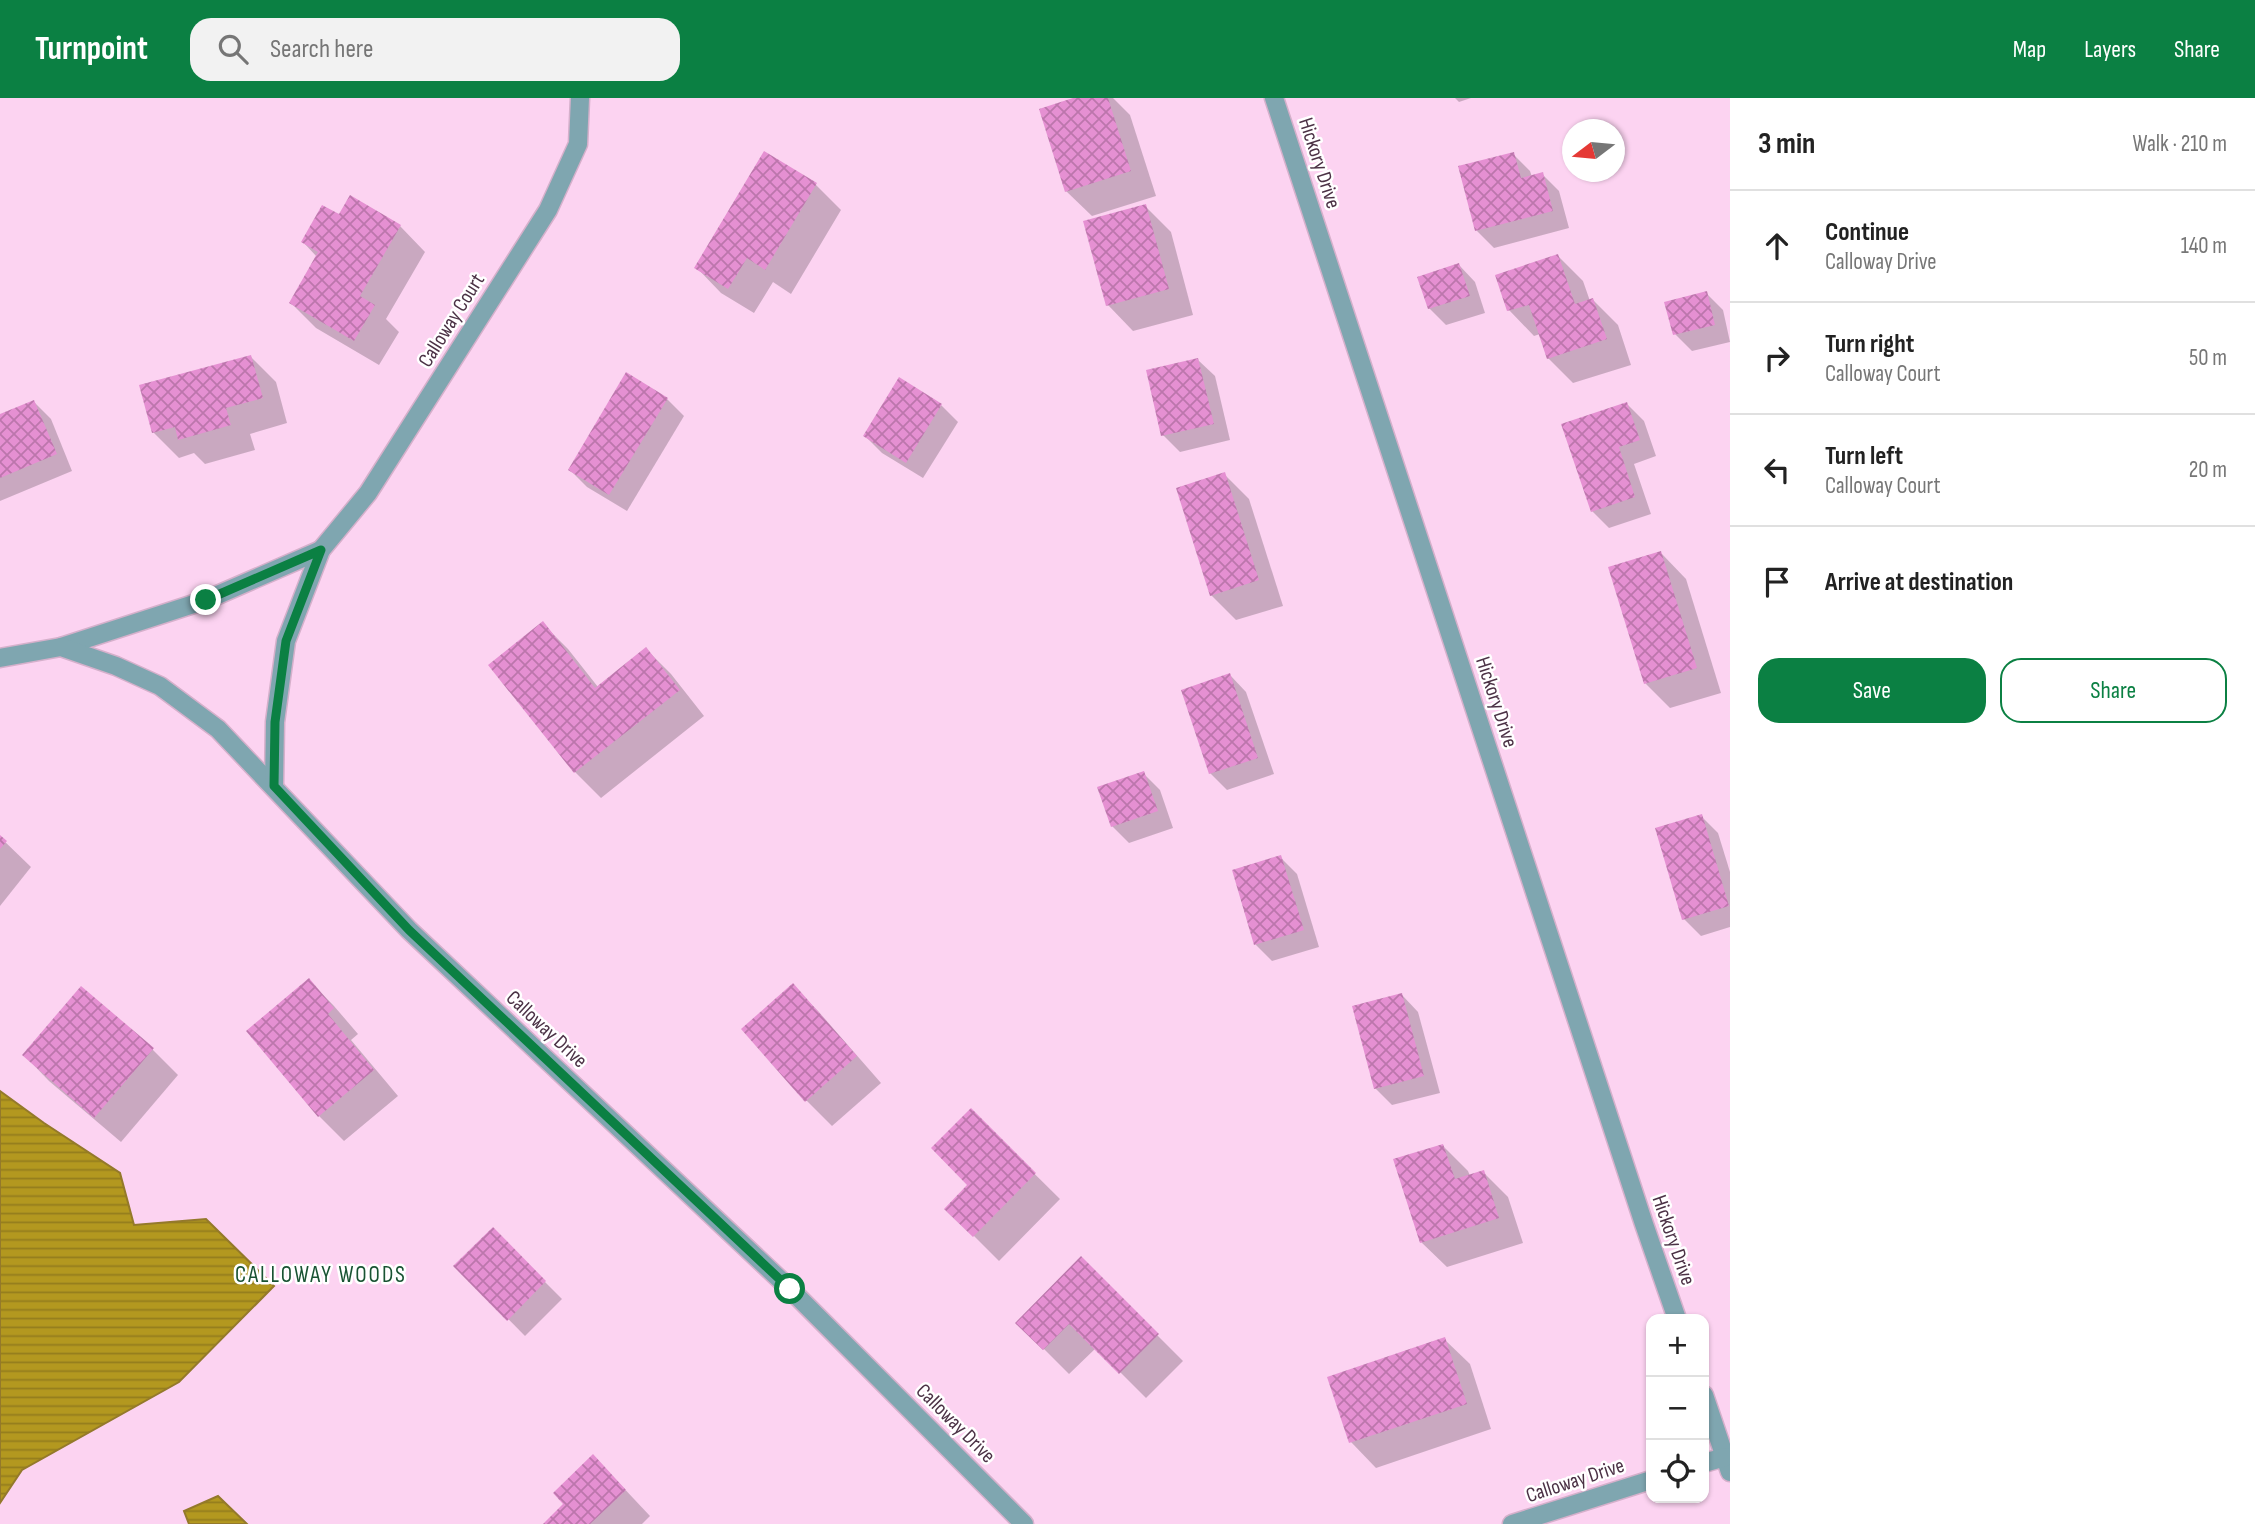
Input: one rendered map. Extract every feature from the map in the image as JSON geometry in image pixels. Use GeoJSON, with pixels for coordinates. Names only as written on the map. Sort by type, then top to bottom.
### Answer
{"type":"FeatureCollection","features":[{"type":"Feature","properties":{"kind":"street","name":"Calloway Court"},"geometry":{"type":"LineString","coordinates":[[274,786],[275,722],[286,641],[321,550],[368,493],[548,210],[578,144],[580,98]]}},
{"type":"Feature","properties":{"kind":"street","name":"Hickory Drive"},"geometry":{"type":"LineString","coordinates":[[1275,98],[1675,1314]]}},
{"type":"Feature","properties":{"kind":"street","name":"Calloway Court"},"geometry":{"type":"LineString","coordinates":[[61,647],[206,600],[321,550]]}},
{"type":"Feature","properties":{"kind":"street","name":"Calloway Drive"},"geometry":{"type":"LineString","coordinates":[[0,658],[61,647],[116,666],[160,686],[218,729],[409,930],[790,1289],[1024,1524]]}},
{"type":"Feature","properties":{"kind":"street"},"geometry":{"type":"LineString","coordinates":[[1709,1409],[1728,1464],[1709,1463]]}},
{"type":"Feature","properties":{"kind":"street","name":"Calloway Drive"},"geometry":{"type":"LineString","coordinates":[[1512,1524],[1646,1482]]}},
{"type":"Feature","properties":{"kind":"shaded area"},"geometry":{"type":"Polygon","coordinates":[[[0,1091],[120,1173],[134,1225],[206,1219],[274,1286],[179,1382],[22,1470],[0,1503],[0,1091]]]}},
{"type":"Feature","properties":{"kind":"shaded area"},"geometry":{"type":"Polygon","coordinates":[[[218,1496],[247,1524],[189,1524],[184,1511],[218,1496]]]}},
{"type":"Feature","properties":{"kind":"building"},"geometry":{"type":"Polygon","coordinates":[[[1073,98],[1108,98],[1131,171],[1065,192],[1039,109],[1073,98]]]}},
{"type":"Feature","properties":{"kind":"building"},"geometry":{"type":"Polygon","coordinates":[[[764,151],[817,183],[765,270],[747,258],[728,289],[694,268],[764,151]]]}},
{"type":"Feature","properties":{"kind":"building"},"geometry":{"type":"Polygon","coordinates":[[[1514,152],[1521,178],[1543,172],[1553,211],[1475,231],[1458,166],[1514,152]]]}},
{"type":"Feature","properties":{"kind":"building"},"geometry":{"type":"Polygon","coordinates":[[[350,195],[401,225],[360,296],[375,305],[354,341],[289,303],[318,252],[301,242],[322,205],[339,214],[350,195]]]}},
{"type":"Feature","properties":{"kind":"building"},"geometry":{"type":"Polygon","coordinates":[[[1146,204],[1169,289],[1106,306],[1083,221],[1146,204]]]}},
{"type":"Feature","properties":{"kind":"building"},"geometry":{"type":"Polygon","coordinates":[[[1558,254],[1575,304],[1593,298],[1607,339],[1547,359],[1529,305],[1507,311],[1495,275],[1558,254]]]}},
{"type":"Feature","properties":{"kind":"building"},"geometry":{"type":"Polygon","coordinates":[[[1459,263],[1470,296],[1428,309],[1417,277],[1459,263]]]}},
{"type":"Feature","properties":{"kind":"building"},"geometry":{"type":"Polygon","coordinates":[[[1707,291],[1715,325],[1673,335],[1664,302],[1707,291]]]}},
{"type":"Feature","properties":{"kind":"building"},"geometry":{"type":"Polygon","coordinates":[[[251,355],[263,398],[226,408],[231,425],[178,440],[175,427],[152,433],[139,385],[251,355]]]}},
{"type":"Feature","properties":{"kind":"building"},"geometry":{"type":"Polygon","coordinates":[[[1198,358],[1214,424],[1161,436],[1146,370],[1198,358]]]}},
{"type":"Feature","properties":{"kind":"building"},"geometry":{"type":"Polygon","coordinates":[[[626,372],[668,398],[609,495],[568,470],[626,372]]]}},
{"type":"Feature","properties":{"kind":"building"},"geometry":{"type":"Polygon","coordinates":[[[899,377],[942,404],[906,463],[863,436],[899,377]]]}},
{"type":"Feature","properties":{"kind":"building"},"geometry":{"type":"Polygon","coordinates":[[[34,400],[57,454],[0,478],[0,414],[34,400]]]}},
{"type":"Feature","properties":{"kind":"building"},"geometry":{"type":"Polygon","coordinates":[[[1627,402],[1640,440],[1619,447],[1635,497],[1591,512],[1561,424],[1627,402]]]}},
{"type":"Feature","properties":{"kind":"building"},"geometry":{"type":"Polygon","coordinates":[[[1225,472],[1259,580],[1210,596],[1176,488],[1225,472]]]}},
{"type":"Feature","properties":{"kind":"building"},"geometry":{"type":"Polygon","coordinates":[[[1661,551],[1697,668],[1644,684],[1608,567],[1661,551]]]}},
{"type":"Feature","properties":{"kind":"building"},"geometry":{"type":"Polygon","coordinates":[[[543,621],[595,688],[646,647],[680,690],[574,773],[488,665],[543,621]]]}},
{"type":"Feature","properties":{"kind":"building"},"geometry":{"type":"Polygon","coordinates":[[[1230,673],[1258,758],[1209,774],[1181,690],[1230,673]]]}},
{"type":"Feature","properties":{"kind":"building"},"geometry":{"type":"Polygon","coordinates":[[[1144,771],[1158,811],[1111,827],[1097,787],[1144,771]]]}},
{"type":"Feature","properties":{"kind":"building"},"geometry":{"type":"Polygon","coordinates":[[[1702,814],[1729,906],[1682,920],[1655,828],[1702,814]]]}},
{"type":"Feature","properties":{"kind":"building"},"geometry":{"type":"Polygon","coordinates":[[[0,835],[7,841],[0,849],[0,835]]]}},
{"type":"Feature","properties":{"kind":"building"},"geometry":{"type":"Polygon","coordinates":[[[1281,855],[1304,930],[1254,945],[1232,870],[1281,855]]]}},
{"type":"Feature","properties":{"kind":"building"},"geometry":{"type":"Polygon","coordinates":[[[309,978],[334,1008],[328,1014],[374,1070],[318,1117],[246,1031],[309,978]]]}},
{"type":"Feature","properties":{"kind":"building"},"geometry":{"type":"Polygon","coordinates":[[[793,983],[857,1056],[805,1102],[741,1029],[793,983]]]}},
{"type":"Feature","properties":{"kind":"building"},"geometry":{"type":"Polygon","coordinates":[[[81,986],[154,1048],[94,1118],[22,1055],[81,986]]]}},
{"type":"Feature","properties":{"kind":"building"},"geometry":{"type":"Polygon","coordinates":[[[1402,993],[1424,1076],[1374,1089],[1352,1006],[1402,993]]]}},
{"type":"Feature","properties":{"kind":"building"},"geometry":{"type":"Polygon","coordinates":[[[971,1108],[1036,1173],[973,1237],[944,1209],[967,1185],[931,1148],[971,1108]]]}},
{"type":"Feature","properties":{"kind":"building"},"geometry":{"type":"Polygon","coordinates":[[[1443,1144],[1455,1179],[1484,1170],[1499,1218],[1420,1243],[1393,1159],[1443,1144]]]}},
{"type":"Feature","properties":{"kind":"building"},"geometry":{"type":"Polygon","coordinates":[[[493,1227],[546,1281],[507,1321],[453,1266],[493,1227]]]}},
{"type":"Feature","properties":{"kind":"building"},"geometry":{"type":"Polygon","coordinates":[[[1081,1256],[1159,1334],[1119,1374],[1069,1324],[1043,1350],[1015,1323],[1081,1256]]]}},
{"type":"Feature","properties":{"kind":"building"},"geometry":{"type":"Polygon","coordinates":[[[1445,1337],[1467,1404],[1349,1443],[1327,1377],[1445,1337]]]}},
{"type":"Feature","properties":{"kind":"building"},"geometry":{"type":"Polygon","coordinates":[[[593,1454],[626,1490],[590,1524],[543,1524],[563,1504],[553,1493],[593,1454]]]}},
{"type":"Feature","properties":{"kind":"district","name":"CALLOWAY WOODS"},"geometry":{"type":"Point","coordinates":[321,1274]}},
{"type":"Feature","properties":{"kind":"route"},"geometry":{"type":"LineString","coordinates":[[206,600],[321,550],[286,641],[275,722],[274,786],[409,930],[790,1289]]}}]}
